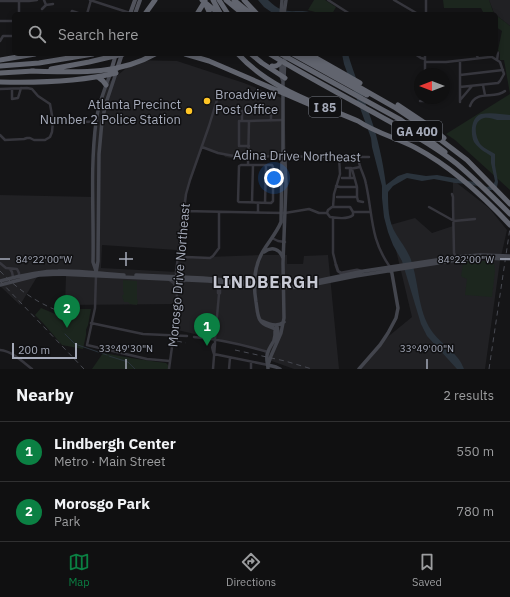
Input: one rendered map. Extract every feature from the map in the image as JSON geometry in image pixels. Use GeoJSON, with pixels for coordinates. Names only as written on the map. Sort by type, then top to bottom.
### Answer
{"type":"FeatureCollection","features":[{"type":"Feature","properties":{"kind":"highway"},"geometry":{"type":"LineString","coordinates":[[146,12],[155,0]]}},
{"type":"Feature","properties":{"kind":"highway"},"geometry":{"type":"LineString","coordinates":[[198,12],[204,0]]}},
{"type":"Feature","properties":{"kind":"highway"},"geometry":{"type":"LineString","coordinates":[[204,0],[209,12]]}},
{"type":"Feature","properties":{"kind":"highway"},"geometry":{"type":"LineString","coordinates":[[204,0],[217,12]]}},
{"type":"Feature","properties":{"kind":"highway"},"geometry":{"type":"LineString","coordinates":[[219,0],[227,12]]}},
{"type":"Feature","properties":{"kind":"highway"},"geometry":{"type":"LineString","coordinates":[[226,0],[241,12]]}},
{"type":"Feature","properties":{"kind":"highway"},"geometry":{"type":"LineString","coordinates":[[234,0],[249,12]]}},
{"type":"Feature","properties":{"kind":"highway"},"geometry":{"type":"LineString","coordinates":[[244,0],[255,12]]}},
{"type":"Feature","properties":{"kind":"highway"},"geometry":{"type":"LineString","coordinates":[[211,1],[218,12]]}},
{"type":"Feature","properties":{"kind":"highway"},"geometry":{"type":"LineString","coordinates":[[211,1],[218,12]]}},
{"type":"Feature","properties":{"kind":"highway"},"geometry":{"type":"LineString","coordinates":[[0,60],[23,56]]}},
{"type":"Feature","properties":{"kind":"highway"},"geometry":{"type":"LineString","coordinates":[[68,59],[78,56]]}},
{"type":"Feature","properties":{"kind":"highway"},"geometry":{"type":"LineString","coordinates":[[0,66],[39,63],[83,56]]}},
{"type":"Feature","properties":{"kind":"highway"},"geometry":{"type":"LineString","coordinates":[[0,73],[65,67],[114,56]]}},
{"type":"Feature","properties":{"kind":"highway"},"geometry":{"type":"LineString","coordinates":[[31,71],[102,71],[126,67],[151,56]]}},
{"type":"Feature","properties":{"kind":"highway"},"geometry":{"type":"LineString","coordinates":[[191,56],[275,87]]}},
{"type":"Feature","properties":{"kind":"highway","name":"I 85"},"geometry":{"type":"LineString","coordinates":[[240,56],[275,87],[416,148],[428,155],[447,168],[483,198],[510,225]]}},
{"type":"Feature","properties":{"kind":"highway"},"geometry":{"type":"LineString","coordinates":[[254,56],[283,76]]}},
{"type":"Feature","properties":{"kind":"highway"},"geometry":{"type":"LineString","coordinates":[[259,56],[283,76]]}},
{"type":"Feature","properties":{"kind":"highway","name":"I 85"},"geometry":{"type":"LineString","coordinates":[[274,56],[422,140],[462,169],[510,214]]}},
{"type":"Feature","properties":{"kind":"highway"},"geometry":{"type":"LineString","coordinates":[[292,56],[342,77]]}},
{"type":"Feature","properties":{"kind":"highway","name":"GA 400"},"geometry":{"type":"LineString","coordinates":[[292,56],[348,91],[401,120],[450,156],[456,164]]}},
{"type":"Feature","properties":{"kind":"highway"},"geometry":{"type":"LineString","coordinates":[[305,56],[408,116],[467,160],[510,200]]}},
{"type":"Feature","properties":{"kind":"highway"},"geometry":{"type":"LineString","coordinates":[[312,56],[342,77]]}},
{"type":"Feature","properties":{"kind":"highway"},"geometry":{"type":"LineString","coordinates":[[272,66],[276,67],[282,61]]}},
{"type":"Feature","properties":{"kind":"highway"},"geometry":{"type":"LineString","coordinates":[[0,82],[54,82],[98,77],[116,73]]}},
{"type":"Feature","properties":{"kind":"highway"},"geometry":{"type":"LineString","coordinates":[[98,77],[106,85]]}},
{"type":"Feature","properties":{"kind":"highway"},"geometry":{"type":"LineString","coordinates":[[370,93],[396,104],[425,123],[469,158],[510,204]]}},
{"type":"Feature","properties":{"kind":"main road"},"geometry":{"type":"LineString","coordinates":[[131,12],[134,0]]}},
{"type":"Feature","properties":{"kind":"main road"},"geometry":{"type":"LineString","coordinates":[[136,12],[140,0]]}},
{"type":"Feature","properties":{"kind":"main road"},"geometry":{"type":"LineString","coordinates":[[282,0],[282,12]]}},
{"type":"Feature","properties":{"kind":"main road"},"geometry":{"type":"LineString","coordinates":[[283,6],[286,0]]}},
{"type":"Feature","properties":{"kind":"main road"},"geometry":{"type":"LineString","coordinates":[[96,274],[93,262],[93,184],[96,122],[100,102],[115,56]]}},
{"type":"Feature","properties":{"kind":"main road"},"geometry":{"type":"LineString","coordinates":[[96,274],[98,261],[99,169],[102,121],[104,110],[121,56]]}},
{"type":"Feature","properties":{"kind":"main road"},"geometry":{"type":"LineString","coordinates":[[268,354],[281,334],[284,322],[283,263],[285,241],[283,213],[285,161],[281,56]]}},
{"type":"Feature","properties":{"kind":"main road"},"geometry":{"type":"LineString","coordinates":[[283,76],[285,56]]}},
{"type":"Feature","properties":{"kind":"main road"},"geometry":{"type":"LineString","coordinates":[[274,340],[276,335],[275,329],[264,325],[259,317],[255,284],[256,269],[260,257],[279,228],[283,213]]}},
{"type":"Feature","properties":{"kind":"main road"},"geometry":{"type":"LineString","coordinates":[[260,257],[266,250],[271,248],[275,249],[281,253],[283,263]]}},
{"type":"Feature","properties":{"kind":"main road"},"geometry":{"type":"LineString","coordinates":[[283,286],[301,284],[364,271],[397,268],[456,257],[480,255],[510,258]]}},
{"type":"Feature","properties":{"kind":"main road"},"geometry":{"type":"LineString","coordinates":[[423,263],[502,257]]}},
{"type":"Feature","properties":{"kind":"main road"},"geometry":{"type":"LineString","coordinates":[[0,285],[38,272],[58,270],[168,279],[196,277],[255,284],[301,287],[391,268]]}},
{"type":"Feature","properties":{"kind":"main road"},"geometry":{"type":"LineString","coordinates":[[359,369],[380,346],[396,318],[398,308],[391,268]]}},
{"type":"Feature","properties":{"kind":"main road"},"geometry":{"type":"LineString","coordinates":[[96,274],[177,278],[220,284],[242,284],[250,288],[256,297]]}},
{"type":"Feature","properties":{"kind":"main road"},"geometry":{"type":"LineString","coordinates":[[0,281],[13,277],[19,278]]}},
{"type":"Feature","properties":{"kind":"main road"},"geometry":{"type":"LineString","coordinates":[[246,286],[255,284]]}},
{"type":"Feature","properties":{"kind":"main road"},"geometry":{"type":"LineString","coordinates":[[259,317],[265,322],[280,325],[284,322]]}},
{"type":"Feature","properties":{"kind":"main road"},"geometry":{"type":"LineString","coordinates":[[276,324],[278,330],[268,354],[268,365],[280,369]]}},
{"type":"Feature","properties":{"kind":"street"},"geometry":{"type":"LineString","coordinates":[[0,1],[38,0]]}},
{"type":"Feature","properties":{"kind":"street"},"geometry":{"type":"LineString","coordinates":[[44,0],[46,5]]}},
{"type":"Feature","properties":{"kind":"street"},"geometry":{"type":"LineString","coordinates":[[88,12],[91,0],[124,12]]}},
{"type":"Feature","properties":{"kind":"street"},"geometry":{"type":"LineString","coordinates":[[328,0],[347,12]]}},
{"type":"Feature","properties":{"kind":"street"},"geometry":{"type":"LineString","coordinates":[[394,0],[415,12]]}},
{"type":"Feature","properties":{"kind":"street"},"geometry":{"type":"LineString","coordinates":[[426,0],[426,12]]}},
{"type":"Feature","properties":{"kind":"street"},"geometry":{"type":"LineString","coordinates":[[19,1],[19,12]]}},
{"type":"Feature","properties":{"kind":"street"},"geometry":{"type":"LineString","coordinates":[[42,9],[46,5],[53,4]]}},
{"type":"Feature","properties":{"kind":"street"},"geometry":{"type":"LineString","coordinates":[[0,21],[12,21]]}},
{"type":"Feature","properties":{"kind":"street"},"geometry":{"type":"LineString","coordinates":[[0,41],[3,36],[12,36]]}},
{"type":"Feature","properties":{"kind":"street"},"geometry":{"type":"LineString","coordinates":[[418,56],[425,61],[441,63],[491,56],[500,62],[504,74],[498,83],[460,87]]}},
{"type":"Feature","properties":{"kind":"street"},"geometry":{"type":"LineString","coordinates":[[425,56],[425,68]]}},
{"type":"Feature","properties":{"kind":"street"},"geometry":{"type":"LineString","coordinates":[[497,60],[498,56]]}},
{"type":"Feature","properties":{"kind":"street"},"geometry":{"type":"LineString","coordinates":[[460,60],[460,101],[472,86]]}},
{"type":"Feature","properties":{"kind":"street"},"geometry":{"type":"LineString","coordinates":[[460,76],[503,70]]}},
{"type":"Feature","properties":{"kind":"street"},"geometry":{"type":"LineString","coordinates":[[483,85],[484,95]]}},
{"type":"Feature","properties":{"kind":"street"},"geometry":{"type":"LineString","coordinates":[[12,89],[12,99],[18,98],[21,88]]}},
{"type":"Feature","properties":{"kind":"street"},"geometry":{"type":"LineString","coordinates":[[0,89],[32,89],[38,96],[50,104],[53,121],[52,132],[48,139],[34,140],[28,138],[5,140],[0,135]]}},
{"type":"Feature","properties":{"kind":"street","name":"Morosgo Drive Northeast"},"geometry":{"type":"LineString","coordinates":[[169,369],[174,335],[177,291],[176,272],[188,186],[210,126],[220,90]]}},
{"type":"Feature","properties":{"kind":"street"},"geometry":{"type":"LineString","coordinates":[[470,106],[472,100],[476,98],[484,95],[498,95],[505,91]]}},
{"type":"Feature","properties":{"kind":"street"},"geometry":{"type":"LineString","coordinates":[[249,146],[239,146],[239,121],[242,121],[242,110],[271,111],[271,120]]}},
{"type":"Feature","properties":{"kind":"street"},"geometry":{"type":"LineString","coordinates":[[242,121],[283,120]]}},
{"type":"Feature","properties":{"kind":"street"},"geometry":{"type":"LineString","coordinates":[[53,121],[96,122]]}},
{"type":"Feature","properties":{"kind":"street"},"geometry":{"type":"LineString","coordinates":[[248,165],[249,121]]}},
{"type":"Feature","properties":{"kind":"street","name":"Adina Drive Northeast"},"geometry":{"type":"LineString","coordinates":[[202,147],[224,155],[369,157]]}},
{"type":"Feature","properties":{"kind":"street"},"geometry":{"type":"LineString","coordinates":[[333,207],[336,186],[340,174],[339,157]]}},
{"type":"Feature","properties":{"kind":"street"},"geometry":{"type":"LineString","coordinates":[[358,157],[360,167],[365,178],[376,241],[391,268]]}},
{"type":"Feature","properties":{"kind":"street"},"geometry":{"type":"LineString","coordinates":[[252,202],[253,165]]}},
{"type":"Feature","properties":{"kind":"street"},"geometry":{"type":"LineString","coordinates":[[253,165],[272,165],[273,167],[271,203],[238,201],[239,166],[253,165]]}},
{"type":"Feature","properties":{"kind":"street"},"geometry":{"type":"LineString","coordinates":[[265,203],[266,165]]}},
{"type":"Feature","properties":{"kind":"street"},"geometry":{"type":"LineString","coordinates":[[346,168],[360,167]]}},
{"type":"Feature","properties":{"kind":"street"},"geometry":{"type":"LineString","coordinates":[[350,178],[350,169],[352,168]]}},
{"type":"Feature","properties":{"kind":"street"},"geometry":{"type":"LineString","coordinates":[[352,168],[357,187],[358,202],[363,202]]}},
{"type":"Feature","properties":{"kind":"street"},"geometry":{"type":"LineString","coordinates":[[342,178],[354,178]]}},
{"type":"Feature","properties":{"kind":"street"},"geometry":{"type":"LineString","coordinates":[[336,186],[357,187]]}},
{"type":"Feature","properties":{"kind":"street"},"geometry":{"type":"LineString","coordinates":[[452,194],[454,253],[456,257]]}},
{"type":"Feature","properties":{"kind":"street"},"geometry":{"type":"LineString","coordinates":[[337,197],[358,197]]}},
{"type":"Feature","properties":{"kind":"street"},"geometry":{"type":"LineString","coordinates":[[258,203],[258,212]]}},
{"type":"Feature","properties":{"kind":"street"},"geometry":{"type":"LineString","coordinates":[[327,213],[330,208],[333,207],[350,207],[353,212]]}},
{"type":"Feature","properties":{"kind":"street"},"geometry":{"type":"LineString","coordinates":[[429,207],[454,221],[475,219]]}},
{"type":"Feature","properties":{"kind":"street"},"geometry":{"type":"LineString","coordinates":[[184,211],[283,213],[309,209],[319,213],[327,213],[333,218],[349,218],[352,217],[353,212]]}},
{"type":"Feature","properties":{"kind":"street"},"geometry":{"type":"LineString","coordinates":[[178,259],[186,257],[210,258],[214,256],[219,248],[219,212]]}},
{"type":"Feature","properties":{"kind":"street"},"geometry":{"type":"LineString","coordinates":[[353,212],[370,212]]}},
{"type":"Feature","properties":{"kind":"street"},"geometry":{"type":"LineString","coordinates":[[333,218],[333,253],[338,271],[341,273],[357,270],[364,271]]}},
{"type":"Feature","properties":{"kind":"street"},"geometry":{"type":"LineString","coordinates":[[273,237],[278,240],[285,241]]}},
{"type":"Feature","properties":{"kind":"street"},"geometry":{"type":"LineString","coordinates":[[0,263],[4,267],[14,270],[19,278]]}},
{"type":"Feature","properties":{"kind":"street"},"geometry":{"type":"LineString","coordinates":[[335,277],[337,272],[336,265]]}},
{"type":"Feature","properties":{"kind":"street"},"geometry":{"type":"LineString","coordinates":[[10,268],[13,277]]}},
{"type":"Feature","properties":{"kind":"street"},"geometry":{"type":"LineString","coordinates":[[96,274],[96,307],[91,323],[87,346],[147,359],[170,361]]}},
{"type":"Feature","properties":{"kind":"street"},"geometry":{"type":"LineString","coordinates":[[168,279],[174,283],[177,291]]}},
{"type":"Feature","properties":{"kind":"street"},"geometry":{"type":"LineString","coordinates":[[177,291],[181,283],[185,280]]}},
{"type":"Feature","properties":{"kind":"street"},"geometry":{"type":"LineString","coordinates":[[213,369],[219,294],[218,287],[220,284]]}},
{"type":"Feature","properties":{"kind":"street"},"geometry":{"type":"LineString","coordinates":[[91,323],[143,334],[188,336]]}},
{"type":"Feature","properties":{"kind":"street"},"geometry":{"type":"LineString","coordinates":[[194,337],[258,349],[268,354]]}},
{"type":"Feature","properties":{"kind":"street"},"geometry":{"type":"LineString","coordinates":[[0,350],[4,350],[11,354],[32,369]]}},
{"type":"Feature","properties":{"kind":"street"},"geometry":{"type":"LineString","coordinates":[[214,354],[251,363],[268,365]]}},
{"type":"Feature","properties":{"kind":"street"},"geometry":{"type":"LineString","coordinates":[[229,369],[230,357]]}},
{"type":"Feature","properties":{"kind":"street"},"geometry":{"type":"LineString","coordinates":[[251,363],[251,369]]}},
{"type":"Feature","properties":{"kind":"shaded area"},"geometry":{"type":"Polygon","coordinates":[[[258,0],[268,0],[275,6],[286,11],[309,12],[271,12],[258,0]]]}},
{"type":"Feature","properties":{"kind":"shaded area"},"geometry":{"type":"Polygon","coordinates":[[[314,0],[325,0],[336,7],[333,12],[315,12],[308,10],[314,0]]]}},
{"type":"Feature","properties":{"kind":"shaded area"},"geometry":{"type":"Polygon","coordinates":[[[443,0],[489,0],[493,12],[483,12],[481,8],[444,8],[443,0]]]}},
{"type":"Feature","properties":{"kind":"shaded area"},"geometry":{"type":"Polygon","coordinates":[[[489,0],[510,0],[510,26],[498,17],[498,12],[494,12],[489,0]]]}},
{"type":"Feature","properties":{"kind":"shaded area"},"geometry":{"type":"Polygon","coordinates":[[[498,17],[510,26],[510,94],[504,60],[500,60],[500,53],[498,50],[502,31],[498,28],[498,17]]]}},
{"type":"Feature","properties":{"kind":"shaded area"},"geometry":{"type":"Polygon","coordinates":[[[342,56],[349,56],[373,124],[380,150],[386,185],[398,176],[407,173],[426,176],[437,175],[474,182],[487,187],[493,185],[495,181],[491,156],[474,142],[472,126],[475,119],[484,113],[510,115],[510,120],[484,118],[478,122],[476,126],[477,138],[481,145],[495,154],[498,182],[497,187],[493,190],[485,190],[468,184],[434,179],[422,181],[407,178],[393,186],[388,192],[388,208],[391,224],[411,259],[421,306],[427,322],[435,335],[458,358],[464,369],[457,369],[427,336],[421,324],[402,261],[388,232],[384,217],[382,186],[371,138],[342,56]]]}},
{"type":"Feature","properties":{"kind":"shaded area"},"geometry":{"type":"Polygon","coordinates":[[[136,60],[177,61],[244,83],[284,99],[286,156],[235,159],[225,157],[224,155],[203,147],[187,190],[177,250],[102,245],[101,268],[178,272],[179,258],[287,255],[287,264],[303,264],[304,256],[328,255],[339,369],[294,369],[266,359],[264,350],[173,329],[177,304],[65,305],[66,276],[37,277],[20,305],[0,286],[0,195],[94,197],[95,143],[98,120],[106,85],[136,60]]]}},
{"type":"Feature","properties":{"kind":"shaded area"},"geometry":{"type":"Polygon","coordinates":[[[510,94],[510,190],[455,140],[446,134],[510,94]]]}},
{"type":"Feature","properties":{"kind":"shaded area"},"geometry":{"type":"Polygon","coordinates":[[[453,180],[489,208],[507,230],[500,261],[485,369],[357,369],[384,340],[412,317],[390,225],[415,218],[432,233],[453,226],[453,180]]]}},
{"type":"Feature","properties":{"kind":"shaded area"},"geometry":{"type":"Polygon","coordinates":[[[466,261],[488,261],[494,263],[495,271],[492,297],[465,295],[467,279],[461,276],[463,264],[466,261]]]}},
{"type":"Feature","properties":{"kind":"shaded area"},"geometry":{"type":"Polygon","coordinates":[[[123,280],[137,281],[137,305],[124,302],[122,296],[124,294],[123,280]]]}},
{"type":"Feature","properties":{"kind":"shaded area"},"geometry":{"type":"Polygon","coordinates":[[[41,308],[60,316],[64,316],[71,309],[91,309],[83,349],[62,345],[35,315],[41,308]]]}},
{"type":"Feature","properties":{"kind":"shaded area"},"geometry":{"type":"Polygon","coordinates":[[[103,353],[166,363],[168,365],[168,369],[92,369],[103,353]]]}},
{"type":"Feature","properties":{"kind":"waterway"},"geometry":{"type":"LineString","coordinates":[[65,334],[75,344],[107,355]]}},
{"type":"Feature","properties":{"kind":"waterway"},"geometry":{"type":"LineString","coordinates":[[109,356],[128,362],[135,369]]}},
{"type":"Feature","properties":{"kind":"railway"},"geometry":{"type":"LineString","coordinates":[[489,369],[510,228]]}},
{"type":"Feature","properties":{"kind":"railway"},"geometry":{"type":"LineString","coordinates":[[0,271],[13,284],[28,295],[61,312]]}},
{"type":"Feature","properties":{"kind":"railway"},"geometry":{"type":"LineString","coordinates":[[0,281],[84,369]]}},
{"type":"Feature","properties":{"kind":"railway"},"geometry":{"type":"LineString","coordinates":[[177,341],[186,343]]}},
{"type":"Feature","properties":{"kind":"railway"},"geometry":{"type":"LineString","coordinates":[[235,350],[285,361],[312,369]]}},
{"type":"Feature","properties":{"kind":"place","name":"Broadview Post Office"},"geometry":{"type":"Point","coordinates":[207,101]}},
{"type":"Feature","properties":{"kind":"place","name":"Atlanta Precinct Number 2 Police Station"},"geometry":{"type":"Point","coordinates":[189,111]}},
{"type":"Feature","properties":{"kind":"place","name":"Morosgo Park"},"geometry":{"type":"Point","coordinates":[67,328]}},
{"type":"Feature","properties":{"kind":"place","name":"Lindbergh Center"},"geometry":{"type":"Point","coordinates":[207,346]}},
{"type":"Feature","properties":{"kind":"district","name":"LINDBERGH"},"geometry":{"type":"Point","coordinates":[266,282]}}]}
